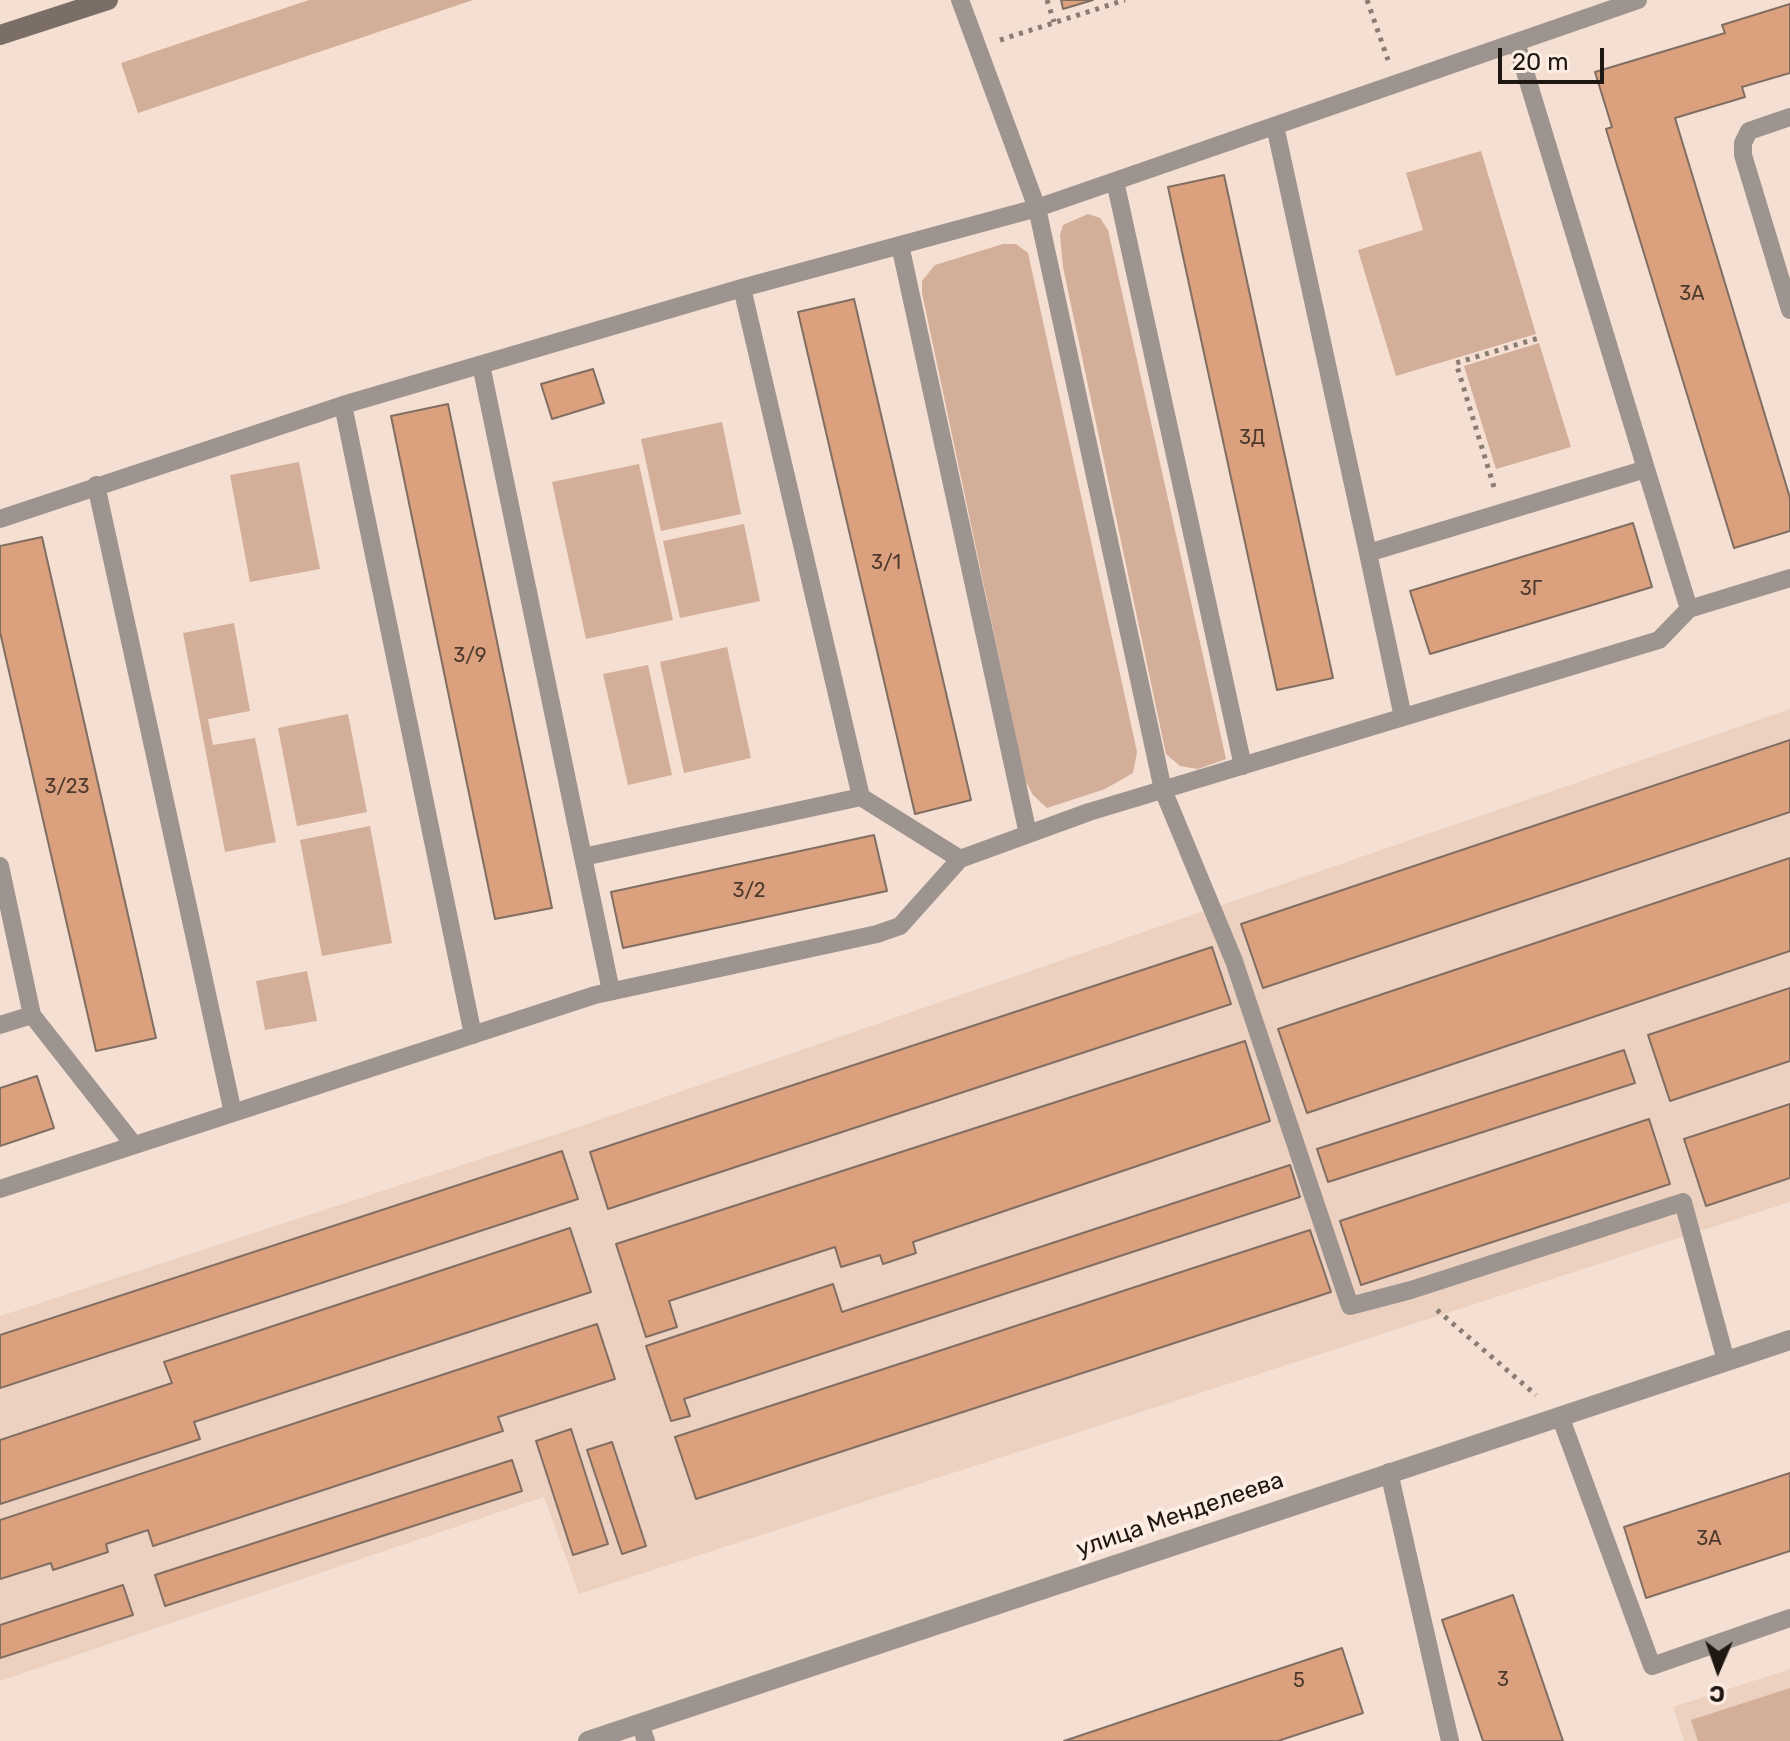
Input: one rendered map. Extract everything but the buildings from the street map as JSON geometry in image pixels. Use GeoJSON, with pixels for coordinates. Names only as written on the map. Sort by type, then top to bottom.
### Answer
{"type":"FeatureCollection","features":[{"type":"Feature","properties":{"kind":"main road"},"geometry":{"type":"LineString","coordinates":[[0,35],[108,0]]}},
{"type":"Feature","properties":{"kind":"street","name":"улица Менделеева"},"geometry":{"type":"LineString","coordinates":[[588,1741],[643,1733],[1389,1472],[1790,1340]]}},
{"type":"Feature","properties":{"kind":"lane"},"geometry":{"type":"LineString","coordinates":[[960,0],[1037,208],[1163,790],[1234,961],[1350,1306],[1411,1290],[1683,1202],[1726,1361]]}},
{"type":"Feature","properties":{"kind":"lane"},"geometry":{"type":"LineString","coordinates":[[0,519],[343,405],[742,288],[1037,208],[1638,0]]}},
{"type":"Feature","properties":{"kind":"lane"},"geometry":{"type":"LineString","coordinates":[[1516,42],[1689,609]]}},
{"type":"Feature","properties":{"kind":"lane"},"geometry":{"type":"LineString","coordinates":[[1790,117],[1749,131],[1743,143],[1743,155],[1790,310]]}},
{"type":"Feature","properties":{"kind":"lane"},"geometry":{"type":"LineString","coordinates":[[1275,126],[1403,717]]}},
{"type":"Feature","properties":{"kind":"lane"},"geometry":{"type":"LineString","coordinates":[[1115,181],[1243,766]]}},
{"type":"Feature","properties":{"kind":"lane"},"geometry":{"type":"LineString","coordinates":[[900,245],[1028,834]]}},
{"type":"Feature","properties":{"kind":"lane"},"geometry":{"type":"LineString","coordinates":[[742,288],[861,797]]}},
{"type":"Feature","properties":{"kind":"lane"},"geometry":{"type":"LineString","coordinates":[[481,365],[611,991]]}},
{"type":"Feature","properties":{"kind":"lane"},"geometry":{"type":"LineString","coordinates":[[343,405],[473,1035]]}},
{"type":"Feature","properties":{"kind":"lane"},"geometry":{"type":"LineString","coordinates":[[1368,553],[1646,469]]}},
{"type":"Feature","properties":{"kind":"lane"},"geometry":{"type":"LineString","coordinates":[[96,485],[233,1113]]}},
{"type":"Feature","properties":{"kind":"lane"},"geometry":{"type":"LineString","coordinates":[[0,1189],[611,991],[877,934],[900,926],[960,859],[1163,790],[1659,640],[1689,609],[1790,578]]}},
{"type":"Feature","properties":{"kind":"lane"},"geometry":{"type":"LineString","coordinates":[[583,857],[861,797],[960,859]]}},
{"type":"Feature","properties":{"kind":"lane"},"geometry":{"type":"LineString","coordinates":[[0,866],[32,1015],[134,1145]]}},
{"type":"Feature","properties":{"kind":"lane"},"geometry":{"type":"LineString","coordinates":[[0,1025],[32,1015]]}},
{"type":"Feature","properties":{"kind":"lane"},"geometry":{"type":"LineString","coordinates":[[1560,1416],[1652,1666],[1790,1618]]}},
{"type":"Feature","properties":{"kind":"lane"},"geometry":{"type":"LineString","coordinates":[[1389,1472],[1450,1741]]}},
{"type":"Feature","properties":{"kind":"path"},"geometry":{"type":"LineString","coordinates":[[1047,0],[1054,22]]}},
{"type":"Feature","properties":{"kind":"path"},"geometry":{"type":"LineString","coordinates":[[977,47],[1125,0]]}},
{"type":"Feature","properties":{"kind":"path"},"geometry":{"type":"LineString","coordinates":[[1367,0],[1396,84]]}},
{"type":"Feature","properties":{"kind":"path"},"geometry":{"type":"LineString","coordinates":[[1502,513],[1456,363],[1542,337]]}},
{"type":"Feature","properties":{"kind":"path"},"geometry":{"type":"LineString","coordinates":[[1411,1290],[1560,1416]]}},
{"type":"Feature","properties":{"kind":"shaded area"},"geometry":{"type":"Polygon","coordinates":[[[309,0],[473,0],[138,113],[121,63],[309,0]]]}},
{"type":"Feature","properties":{"kind":"shaded area"},"geometry":{"type":"Polygon","coordinates":[[[1481,151],[1536,334],[1396,376],[1358,250],[1423,230],[1406,173],[1481,151]]]}},
{"type":"Feature","properties":{"kind":"shaded area"},"geometry":{"type":"Polygon","coordinates":[[[1088,214],[1100,218],[1108,230],[1226,759],[1198,769],[1180,766],[1166,754],[1063,267],[1060,235],[1063,225],[1088,214]]]}},
{"type":"Feature","properties":{"kind":"shaded area"},"geometry":{"type":"Polygon","coordinates":[[[1003,244],[1016,244],[1028,253],[1137,752],[1133,773],[1105,789],[1047,808],[1033,795],[1025,780],[922,293],[922,281],[935,265],[1003,244]]]}},
{"type":"Feature","properties":{"kind":"shaded area"},"geometry":{"type":"Polygon","coordinates":[[[1539,343],[1571,447],[1496,469],[1464,366],[1539,343]]]}},
{"type":"Feature","properties":{"kind":"shaded area"},"geometry":{"type":"Polygon","coordinates":[[[722,422],[741,514],[661,531],[641,439],[722,422]]]}},
{"type":"Feature","properties":{"kind":"shaded area"},"geometry":{"type":"Polygon","coordinates":[[[299,462],[320,569],[250,582],[230,475],[299,462]]]}},
{"type":"Feature","properties":{"kind":"shaded area"},"geometry":{"type":"Polygon","coordinates":[[[639,464],[673,620],[586,639],[552,482],[639,464]]]}},
{"type":"Feature","properties":{"kind":"shaded area"},"geometry":{"type":"Polygon","coordinates":[[[744,524],[760,601],[680,618],[663,541],[744,524]]]}},
{"type":"Feature","properties":{"kind":"shaded area"},"geometry":{"type":"Polygon","coordinates":[[[234,623],[250,711],[208,719],[213,745],[255,738],[276,842],[225,852],[183,633],[234,623]]]}},
{"type":"Feature","properties":{"kind":"shaded area"},"geometry":{"type":"Polygon","coordinates":[[[727,647],[751,758],[684,773],[660,662],[727,647]]]}},
{"type":"Feature","properties":{"kind":"shaded area"},"geometry":{"type":"Polygon","coordinates":[[[648,665],[672,775],[628,785],[603,674],[648,665]]]}},
{"type":"Feature","properties":{"kind":"shaded area"},"geometry":{"type":"Polygon","coordinates":[[[1790,709],[1790,1202],[579,1594],[544,1497],[0,1681],[0,1316],[575,1128],[1790,709]]]}},
{"type":"Feature","properties":{"kind":"shaded area"},"geometry":{"type":"Polygon","coordinates":[[[348,714],[367,812],[297,826],[278,728],[348,714]]]}},
{"type":"Feature","properties":{"kind":"shaded area"},"geometry":{"type":"Polygon","coordinates":[[[370,826],[392,943],[322,956],[300,840],[370,826]]]}},
{"type":"Feature","properties":{"kind":"shaded area"},"geometry":{"type":"Polygon","coordinates":[[[307,971],[317,1021],[265,1030],[256,981],[307,971]]]}},
{"type":"Feature","properties":{"kind":"shaded area"},"geometry":{"type":"Polygon","coordinates":[[[1790,1669],[1790,1741],[1684,1741],[1673,1707],[1790,1669]]]}},
{"type":"Feature","properties":{"kind":"shaded area"},"geometry":{"type":"Polygon","coordinates":[[[1790,1688],[1790,1741],[1698,1741],[1691,1720],[1790,1688]]]}}]}
